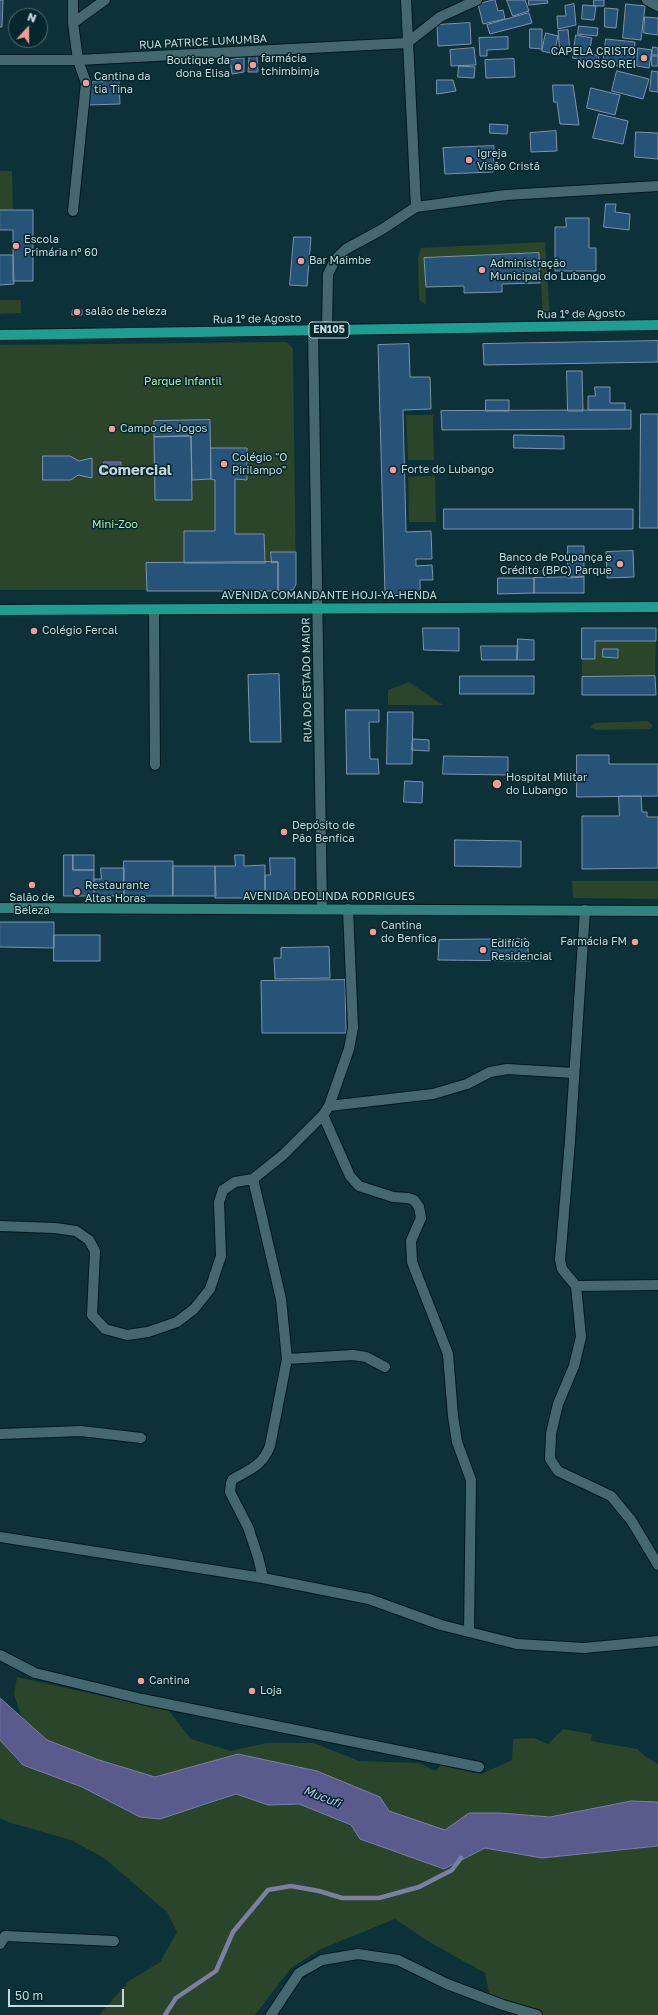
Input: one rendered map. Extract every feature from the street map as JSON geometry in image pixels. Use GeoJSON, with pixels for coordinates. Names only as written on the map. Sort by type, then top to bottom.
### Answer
{"type":"FeatureCollection","features":[{"type":"Feature","properties":{"kind":"main road","name":"Rua 1º de Agosto"},"geometry":{"type":"LineString","coordinates":[[0,335],[658,325]]}},
{"type":"Feature","properties":{"kind":"main road","name":"AVENIDA COMANDANTE HOJI-YA-HENDA"},"geometry":{"type":"LineString","coordinates":[[0,610],[658,607]]}},
{"type":"Feature","properties":{"kind":"street"},"geometry":{"type":"LineString","coordinates":[[73,0],[73,23],[78,60],[86,83],[73,211]]}},
{"type":"Feature","properties":{"kind":"street"},"geometry":{"type":"LineString","coordinates":[[73,23],[104,0]]}},
{"type":"Feature","properties":{"kind":"street"},"geometry":{"type":"LineString","coordinates":[[406,0],[416,207]]}},
{"type":"Feature","properties":{"kind":"street"},"geometry":{"type":"LineString","coordinates":[[407,43],[440,17],[477,0]]}},
{"type":"Feature","properties":{"kind":"street"},"geometry":{"type":"LineString","coordinates":[[646,0],[658,6]]}},
{"type":"Feature","properties":{"kind":"street","name":"RUA PATRICE LUMUMBA"},"geometry":{"type":"LineString","coordinates":[[0,60],[78,60],[407,43]]}},
{"type":"Feature","properties":{"kind":"street"},"geometry":{"type":"LineString","coordinates":[[327,330],[328,274],[335,260],[346,249],[381,230],[416,207],[506,195],[658,186]]}},
{"type":"Feature","properties":{"kind":"street","name":"RUA DO ESTADO MAIOR"},"geometry":{"type":"LineString","coordinates":[[313,330],[322,909]]}},
{"type":"Feature","properties":{"kind":"street"},"geometry":{"type":"LineString","coordinates":[[154,610],[155,765]]}},
{"type":"Feature","properties":{"kind":"street","name":"AVENIDA DEOLINDA RODRIGUES"},"geometry":{"type":"LineString","coordinates":[[0,908],[658,910]]}},
{"type":"Feature","properties":{"kind":"street"},"geometry":{"type":"LineString","coordinates":[[0,1226],[54,1228],[76,1232],[89,1240],[95,1251],[92,1315],[105,1329],[127,1335],[148,1332],[177,1322],[194,1309],[210,1289],[221,1256],[219,1202],[224,1190],[235,1182],[253,1179],[283,1155],[326,1110],[349,1049],[352,1028],[348,909]]}},
{"type":"Feature","properties":{"kind":"street"},"geometry":{"type":"LineString","coordinates":[[585,910],[560,1260],[562,1269],[576,1286],[580,1337],[574,1366],[558,1404],[551,1434],[550,1459],[558,1471],[611,1496],[630,1520],[658,1565]]}},
{"type":"Feature","properties":{"kind":"street"},"geometry":{"type":"LineString","coordinates":[[326,1110],[433,1094],[466,1084],[490,1072],[507,1069],[574,1073]]}},
{"type":"Feature","properties":{"kind":"street"},"geometry":{"type":"LineString","coordinates":[[326,1110],[350,1176],[359,1186],[387,1195],[414,1200],[419,1207],[421,1218],[411,1241],[412,1262],[448,1354],[453,1416],[457,1442],[471,1480],[469,1632]]}},
{"type":"Feature","properties":{"kind":"street"},"geometry":{"type":"LineString","coordinates":[[253,1179],[281,1299],[287,1359],[270,1446],[259,1465],[233,1479],[230,1492],[248,1527],[263,1578]]}},
{"type":"Feature","properties":{"kind":"street"},"geometry":{"type":"LineString","coordinates":[[576,1286],[658,1285]]}},
{"type":"Feature","properties":{"kind":"street"},"geometry":{"type":"LineString","coordinates":[[287,1359],[353,1355],[366,1357],[385,1367]]}},
{"type":"Feature","properties":{"kind":"street"},"geometry":{"type":"LineString","coordinates":[[0,1434],[81,1431],[141,1438]]}},
{"type":"Feature","properties":{"kind":"street"},"geometry":{"type":"LineString","coordinates":[[0,1538],[263,1578],[369,1599],[441,1625],[517,1644],[584,1648],[658,1641]]}},
{"type":"Feature","properties":{"kind":"street"},"geometry":{"type":"LineString","coordinates":[[0,1655],[35,1673],[134,1697],[479,1768]]}},
{"type":"Feature","properties":{"kind":"street"},"geometry":{"type":"LineString","coordinates":[[0,1944],[5,1936],[114,1941]]}},
{"type":"Feature","properties":{"kind":"street"},"geometry":{"type":"LineString","coordinates":[[271,2015],[299,1973],[322,1960],[358,1954],[398,1960],[447,1984],[504,2005],[537,2015]]}},
{"type":"Feature","properties":{"kind":"green space"},"geometry":{"type":"Polygon","coordinates":[[[0,171],[12,171],[13,210],[0,210],[0,171]]]}},
{"type":"Feature","properties":{"kind":"green space"},"geometry":{"type":"Polygon","coordinates":[[[545,242],[550,317],[543,317],[539,253],[425,258],[426,305],[419,300],[418,258],[421,248],[545,242]]]}},
{"type":"Feature","properties":{"kind":"green space"},"geometry":{"type":"Polygon","coordinates":[[[0,300],[21,300],[21,313],[0,314],[0,300]]]}},
{"type":"Feature","properties":{"kind":"green space"},"geometry":{"type":"Polygon","coordinates":[[[288,343],[293,349],[296,584],[293,590],[0,590],[0,345],[288,343]]]}},
{"type":"Feature","properties":{"kind":"green space"},"geometry":{"type":"Polygon","coordinates":[[[406,415],[433,415],[434,460],[408,460],[406,415]]]}},
{"type":"Feature","properties":{"kind":"green space"},"geometry":{"type":"Polygon","coordinates":[[[435,476],[436,522],[409,522],[408,477],[435,476]]]}},
{"type":"Feature","properties":{"kind":"green space"},"geometry":{"type":"Polygon","coordinates":[[[595,641],[656,641],[655,676],[582,677],[582,659],[595,641]]]}},
{"type":"Feature","properties":{"kind":"green space"},"geometry":{"type":"Polygon","coordinates":[[[409,682],[443,705],[388,705],[388,690],[409,682]]]}},
{"type":"Feature","properties":{"kind":"green space"},"geometry":{"type":"Polygon","coordinates":[[[648,721],[653,726],[650,729],[596,730],[590,727],[594,723],[648,721]]]}},
{"type":"Feature","properties":{"kind":"green space"},"geometry":{"type":"Polygon","coordinates":[[[572,881],[658,881],[658,899],[573,898],[572,881]]]}},
{"type":"Feature","properties":{"kind":"green space"},"geometry":{"type":"Polygon","coordinates":[[[17,1677],[169,1711],[191,1739],[231,1751],[266,1743],[314,1743],[359,1761],[419,1763],[436,1771],[441,1764],[481,1774],[512,1760],[513,1739],[534,1738],[548,1744],[563,1729],[592,1734],[591,1741],[637,1749],[646,1757],[658,1764],[658,1802],[631,1801],[550,1817],[501,1813],[469,1813],[445,1830],[389,1811],[380,1797],[155,1777],[99,1760],[47,1740],[21,1716],[14,1694],[17,1677]]]}},
{"type":"Feature","properties":{"kind":"green space"},"geometry":{"type":"Polygon","coordinates":[[[0,1740],[23,1765],[82,1787],[200,1807],[236,1794],[268,1805],[299,1804],[351,1826],[360,1839],[444,1869],[485,1848],[543,1858],[658,1846],[658,2015],[537,2015],[503,2005],[489,1993],[485,1973],[431,1943],[395,1919],[321,1949],[291,1968],[255,2015],[99,2015],[129,1981],[160,1962],[177,1932],[167,1912],[104,1858],[71,1840],[8,1822],[0,1818],[0,1740]]]}},
{"type":"Feature","properties":{"kind":"water"},"geometry":{"type":"Polygon","coordinates":[[[104,462],[121,462],[121,473],[104,473],[104,462]]]}},
{"type":"Feature","properties":{"kind":"water","name":"Mucufi"},"geometry":{"type":"Polygon","coordinates":[[[0,1698],[47,1740],[99,1760],[155,1777],[238,1754],[317,1771],[380,1797],[389,1811],[445,1830],[469,1813],[501,1813],[550,1817],[631,1801],[658,1802],[658,1846],[542,1858],[485,1848],[444,1869],[360,1839],[351,1825],[299,1804],[268,1805],[236,1794],[160,1819],[140,1817],[82,1787],[23,1765],[0,1740],[0,1698]]]}},
{"type":"Feature","properties":{"kind":"building"},"geometry":{"type":"Polygon","coordinates":[[[0,0],[3,0],[2,27],[0,27],[0,0]]]}},
{"type":"Feature","properties":{"kind":"building"},"geometry":{"type":"Polygon","coordinates":[[[495,0],[498,11],[503,10],[505,19],[483,24],[478,4],[495,0]]]}},
{"type":"Feature","properties":{"kind":"building"},"geometry":{"type":"Polygon","coordinates":[[[507,0],[525,0],[529,11],[513,16],[507,0]]]}},
{"type":"Feature","properties":{"kind":"building"},"geometry":{"type":"Polygon","coordinates":[[[529,0],[547,0],[548,3],[529,5],[529,0]]]}},
{"type":"Feature","properties":{"kind":"building"},"geometry":{"type":"Polygon","coordinates":[[[594,0],[604,0],[604,6],[594,6],[594,0]]]}},
{"type":"Feature","properties":{"kind":"building"},"geometry":{"type":"Polygon","coordinates":[[[574,4],[576,25],[558,29],[557,16],[566,16],[565,6],[574,4]]]}},
{"type":"Feature","properties":{"kind":"building"},"geometry":{"type":"Polygon","coordinates":[[[626,4],[645,6],[641,40],[623,38],[626,4]]]}},
{"type":"Feature","properties":{"kind":"building"},"geometry":{"type":"Polygon","coordinates":[[[583,5],[596,6],[594,20],[582,19],[583,5]]]}},
{"type":"Feature","properties":{"kind":"building"},"geometry":{"type":"Polygon","coordinates":[[[605,8],[618,9],[616,28],[605,27],[605,8]]]}},
{"type":"Feature","properties":{"kind":"building"},"geometry":{"type":"Polygon","coordinates":[[[529,13],[532,23],[490,34],[487,25],[529,13]]]}},
{"type":"Feature","properties":{"kind":"building"},"geometry":{"type":"Polygon","coordinates":[[[645,17],[658,18],[658,35],[644,33],[645,17]]]}},
{"type":"Feature","properties":{"kind":"building"},"geometry":{"type":"Polygon","coordinates":[[[470,23],[471,44],[438,46],[437,25],[470,23]]]}},
{"type":"Feature","properties":{"kind":"building"},"geometry":{"type":"Polygon","coordinates":[[[579,26],[598,28],[597,36],[578,34],[579,26]]]}},
{"type":"Feature","properties":{"kind":"building"},"geometry":{"type":"Polygon","coordinates":[[[530,29],[542,29],[542,49],[530,48],[530,29]]]}},
{"type":"Feature","properties":{"kind":"building"},"geometry":{"type":"Polygon","coordinates":[[[568,30],[570,52],[560,53],[558,31],[568,30]]]}},
{"type":"Feature","properties":{"kind":"building"},"geometry":{"type":"Polygon","coordinates":[[[546,33],[558,36],[554,54],[542,51],[546,33]]]}},
{"type":"Feature","properties":{"kind":"building"},"geometry":{"type":"Polygon","coordinates":[[[576,35],[592,38],[589,53],[599,56],[597,64],[573,58],[576,35]]]}},
{"type":"Feature","properties":{"kind":"building"},"geometry":{"type":"Polygon","coordinates":[[[508,37],[508,49],[487,50],[487,56],[480,56],[479,38],[508,37]]]}},
{"type":"Feature","properties":{"kind":"building"},"geometry":{"type":"Polygon","coordinates":[[[606,39],[635,42],[633,68],[603,64],[606,39]]]}},
{"type":"Feature","properties":{"kind":"building"},"geometry":{"type":"Polygon","coordinates":[[[653,47],[658,48],[658,55],[652,55],[653,47]]]}},
{"type":"Feature","properties":{"kind":"building"},"geometry":{"type":"Polygon","coordinates":[[[474,48],[476,65],[451,66],[450,50],[474,48]]]}},
{"type":"Feature","properties":{"kind":"building","name":"CAPELA CRISTO NOSSO REI"},"geometry":{"type":"Polygon","coordinates":[[[638,48],[652,50],[649,68],[637,66],[638,48]]]}},
{"type":"Feature","properties":{"kind":"building","name":"farmácia tchimbimja"},"geometry":{"type":"Polygon","coordinates":[[[257,56],[258,72],[248,72],[249,57],[257,56]]]}},
{"type":"Feature","properties":{"kind":"building"},"geometry":{"type":"Polygon","coordinates":[[[652,56],[658,56],[658,66],[652,66],[652,56]]]}},
{"type":"Feature","properties":{"kind":"building","name":"Boutique da dona Elisa"},"geometry":{"type":"Polygon","coordinates":[[[244,58],[244,72],[232,74],[230,60],[244,58]]]}},
{"type":"Feature","properties":{"kind":"building"},"geometry":{"type":"Polygon","coordinates":[[[514,59],[515,77],[486,78],[485,60],[514,59]]]}},
{"type":"Feature","properties":{"kind":"building"},"geometry":{"type":"Polygon","coordinates":[[[459,66],[475,67],[474,78],[458,77],[459,66]]]}},
{"type":"Feature","properties":{"kind":"building"},"geometry":{"type":"Polygon","coordinates":[[[617,71],[649,79],[643,99],[612,91],[617,71]]]}},
{"type":"Feature","properties":{"kind":"building"},"geometry":{"type":"Polygon","coordinates":[[[652,71],[658,72],[658,92],[650,91],[652,71]]]}},
{"type":"Feature","properties":{"kind":"building"},"geometry":{"type":"Polygon","coordinates":[[[119,80],[120,104],[88,105],[86,83],[119,80]]]}},
{"type":"Feature","properties":{"kind":"building"},"geometry":{"type":"Polygon","coordinates":[[[437,80],[453,80],[456,91],[437,94],[437,80]]]}},
{"type":"Feature","properties":{"kind":"building"},"geometry":{"type":"Polygon","coordinates":[[[553,85],[573,85],[579,125],[560,124],[557,102],[554,102],[553,85]]]}},
{"type":"Feature","properties":{"kind":"building"},"geometry":{"type":"Polygon","coordinates":[[[591,88],[620,95],[615,115],[587,108],[591,88]]]}},
{"type":"Feature","properties":{"kind":"building"},"geometry":{"type":"Polygon","coordinates":[[[599,114],[628,121],[623,144],[593,138],[599,114]]]}},
{"type":"Feature","properties":{"kind":"building"},"geometry":{"type":"Polygon","coordinates":[[[490,124],[508,125],[507,134],[490,133],[490,124]]]}},
{"type":"Feature","properties":{"kind":"building"},"geometry":{"type":"Polygon","coordinates":[[[556,131],[557,151],[531,152],[530,133],[556,131]]]}},
{"type":"Feature","properties":{"kind":"building"},"geometry":{"type":"Polygon","coordinates":[[[636,132],[658,133],[658,159],[635,157],[636,132]]]}},
{"type":"Feature","properties":{"kind":"building","name":"Igreja Visão Cristã"},"geometry":{"type":"Polygon","coordinates":[[[494,146],[493,172],[445,174],[443,148],[494,146]]]}},
{"type":"Feature","properties":{"kind":"building"},"geometry":{"type":"Polygon","coordinates":[[[606,204],[616,204],[615,212],[630,214],[629,230],[604,227],[606,204]]]}},
{"type":"Feature","properties":{"kind":"building"},"geometry":{"type":"Polygon","coordinates":[[[0,210],[33,210],[33,281],[13,281],[13,230],[0,230],[0,210]]]}},
{"type":"Feature","properties":{"kind":"building"},"geometry":{"type":"Polygon","coordinates":[[[566,218],[589,218],[589,248],[596,248],[596,271],[555,271],[555,227],[566,227],[566,218]]]}},
{"type":"Feature","properties":{"kind":"building","name":"Bar Maimbe"},"geometry":{"type":"Polygon","coordinates":[[[294,237],[311,237],[307,286],[290,285],[294,237]]]}},
{"type":"Feature","properties":{"kind":"building","name":"Administração Municipal do Lubango"},"geometry":{"type":"Polygon","coordinates":[[[539,253],[540,283],[502,284],[502,292],[464,293],[464,286],[426,287],[424,258],[539,253]]]}},
{"type":"Feature","properties":{"kind":"building"},"geometry":{"type":"Polygon","coordinates":[[[0,255],[13,255],[14,284],[0,285],[0,255]]]}},
{"type":"Feature","properties":{"kind":"building","name":"salão de beleza"},"geometry":{"type":"Polygon","coordinates":[[[73,310],[82,310],[82,315],[72,315],[73,310]]]}},
{"type":"Feature","properties":{"kind":"building"},"geometry":{"type":"Polygon","coordinates":[[[658,341],[658,362],[484,365],[483,344],[658,341]]]}},
{"type":"Feature","properties":{"kind":"building","name":"Forte do Lubango"},"geometry":{"type":"Polygon","coordinates":[[[409,344],[410,377],[430,377],[431,409],[403,410],[406,532],[431,531],[432,559],[416,559],[416,566],[432,565],[433,580],[420,580],[420,594],[385,594],[378,345],[409,344]]]}},
{"type":"Feature","properties":{"kind":"building"},"geometry":{"type":"Polygon","coordinates":[[[567,371],[582,371],[583,411],[568,411],[567,371]]]}},
{"type":"Feature","properties":{"kind":"building"},"geometry":{"type":"Polygon","coordinates":[[[595,387],[610,387],[610,403],[625,403],[625,410],[588,410],[588,396],[595,396],[595,387]]]}},
{"type":"Feature","properties":{"kind":"building"},"geometry":{"type":"Polygon","coordinates":[[[486,400],[509,400],[509,411],[486,411],[486,400]]]}},
{"type":"Feature","properties":{"kind":"building"},"geometry":{"type":"Polygon","coordinates":[[[631,410],[631,429],[442,430],[441,411],[631,410]]]}},
{"type":"Feature","properties":{"kind":"building"},"geometry":{"type":"Polygon","coordinates":[[[641,414],[658,414],[658,528],[640,528],[641,414]]]}},
{"type":"Feature","properties":{"kind":"building"},"geometry":{"type":"Polygon","coordinates":[[[210,420],[211,479],[192,480],[191,436],[154,437],[154,421],[210,420]]]}},
{"type":"Feature","properties":{"kind":"building"},"geometry":{"type":"Polygon","coordinates":[[[514,435],[564,436],[564,449],[514,448],[514,435]]]}},
{"type":"Feature","properties":{"kind":"building"},"geometry":{"type":"Polygon","coordinates":[[[191,436],[192,500],[155,500],[154,437],[191,436]]]}},
{"type":"Feature","properties":{"kind":"building"},"geometry":{"type":"Polygon","coordinates":[[[211,448],[247,448],[247,480],[235,479],[235,534],[264,534],[265,563],[184,563],[184,531],[215,531],[215,480],[211,479],[211,448]]]}},
{"type":"Feature","properties":{"kind":"building"},"geometry":{"type":"Polygon","coordinates":[[[43,456],[70,456],[79,461],[92,458],[92,478],[78,475],[71,480],[43,480],[43,456]]]}},
{"type":"Feature","properties":{"kind":"building","name":"Forte do Lubango"},"geometry":{"type":"Polygon","coordinates":[[[444,509],[633,509],[633,529],[444,529],[444,509]]]}},
{"type":"Feature","properties":{"kind":"building"},"geometry":{"type":"Polygon","coordinates":[[[568,546],[584,546],[584,577],[568,578],[568,546]]]}},
{"type":"Feature","properties":{"kind":"building","name":"Banco de Poupança e Crédito (BPC) Parque"},"geometry":{"type":"Polygon","coordinates":[[[633,551],[634,577],[607,578],[606,552],[633,551]]]}},
{"type":"Feature","properties":{"kind":"building"},"geometry":{"type":"Polygon","coordinates":[[[271,552],[296,552],[296,584],[293,590],[278,591],[278,562],[272,563],[271,552]]]}},
{"type":"Feature","properties":{"kind":"building"},"geometry":{"type":"Polygon","coordinates":[[[278,562],[278,591],[147,591],[146,563],[278,562]]]}},
{"type":"Feature","properties":{"kind":"building"},"geometry":{"type":"Polygon","coordinates":[[[584,577],[584,593],[534,593],[534,578],[584,577]]]}},
{"type":"Feature","properties":{"kind":"building"},"geometry":{"type":"Polygon","coordinates":[[[498,578],[534,578],[534,593],[498,594],[498,578]]]}},
{"type":"Feature","properties":{"kind":"building"},"geometry":{"type":"Polygon","coordinates":[[[423,628],[459,628],[459,651],[424,650],[423,628]]]}},
{"type":"Feature","properties":{"kind":"building"},"geometry":{"type":"Polygon","coordinates":[[[582,628],[656,628],[656,641],[595,641],[595,659],[582,659],[582,628]]]}},
{"type":"Feature","properties":{"kind":"building"},"geometry":{"type":"Polygon","coordinates":[[[518,639],[534,640],[534,660],[517,660],[518,639]]]}},
{"type":"Feature","properties":{"kind":"building"},"geometry":{"type":"Polygon","coordinates":[[[481,646],[518,646],[517,660],[482,660],[481,646]]]}},
{"type":"Feature","properties":{"kind":"building"},"geometry":{"type":"Polygon","coordinates":[[[603,649],[618,649],[618,658],[603,657],[603,649]]]}},
{"type":"Feature","properties":{"kind":"building"},"geometry":{"type":"Polygon","coordinates":[[[279,674],[281,742],[250,742],[248,675],[279,674]]]}},
{"type":"Feature","properties":{"kind":"building"},"geometry":{"type":"Polygon","coordinates":[[[460,676],[534,676],[534,694],[460,694],[460,676]]]}},
{"type":"Feature","properties":{"kind":"building"},"geometry":{"type":"Polygon","coordinates":[[[655,676],[656,695],[582,695],[582,677],[655,676]]]}},
{"type":"Feature","properties":{"kind":"building"},"geometry":{"type":"Polygon","coordinates":[[[346,710],[379,710],[379,722],[369,722],[370,759],[378,759],[379,774],[347,774],[346,710]]]}},
{"type":"Feature","properties":{"kind":"building"},"geometry":{"type":"Polygon","coordinates":[[[388,712],[413,712],[412,764],[387,764],[388,712]]]}},
{"type":"Feature","properties":{"kind":"building"},"geometry":{"type":"Polygon","coordinates":[[[413,739],[429,740],[429,751],[412,750],[413,739]]]}},
{"type":"Feature","properties":{"kind":"building"},"geometry":{"type":"Polygon","coordinates":[[[577,755],[609,755],[609,764],[658,764],[658,796],[577,797],[577,755]]]}},
{"type":"Feature","properties":{"kind":"building"},"geometry":{"type":"Polygon","coordinates":[[[444,756],[508,757],[508,775],[443,774],[444,756]]]}},
{"type":"Feature","properties":{"kind":"building"},"geometry":{"type":"Polygon","coordinates":[[[405,781],[423,782],[422,803],[404,802],[405,781]]]}},
{"type":"Feature","properties":{"kind":"building"},"geometry":{"type":"Polygon","coordinates":[[[619,796],[641,796],[642,812],[647,812],[647,817],[658,817],[658,868],[582,869],[582,816],[619,816],[619,796]]]}},
{"type":"Feature","properties":{"kind":"building"},"geometry":{"type":"Polygon","coordinates":[[[455,840],[521,841],[521,867],[455,866],[455,840]]]}},
{"type":"Feature","properties":{"kind":"building"},"geometry":{"type":"Polygon","coordinates":[[[64,855],[73,855],[73,870],[94,870],[94,896],[64,896],[64,855]]]}},
{"type":"Feature","properties":{"kind":"building"},"geometry":{"type":"Polygon","coordinates":[[[73,855],[94,855],[94,870],[73,870],[73,855]]]}},
{"type":"Feature","properties":{"kind":"building"},"geometry":{"type":"Polygon","coordinates":[[[235,855],[244,855],[244,866],[265,865],[265,898],[215,898],[215,866],[235,866],[235,855]]]}},
{"type":"Feature","properties":{"kind":"building"},"geometry":{"type":"Polygon","coordinates":[[[270,858],[295,858],[295,898],[265,898],[265,875],[270,875],[270,858]]]}},
{"type":"Feature","properties":{"kind":"building"},"geometry":{"type":"Polygon","coordinates":[[[124,861],[173,861],[173,896],[124,896],[124,861]]]}},
{"type":"Feature","properties":{"kind":"building"},"geometry":{"type":"Polygon","coordinates":[[[173,866],[215,866],[216,896],[173,896],[173,866]]]}},
{"type":"Feature","properties":{"kind":"building"},"geometry":{"type":"Polygon","coordinates":[[[101,868],[124,868],[124,896],[94,896],[94,879],[101,879],[101,868]]]}},
{"type":"Feature","properties":{"kind":"building"},"geometry":{"type":"Polygon","coordinates":[[[0,922],[54,922],[54,948],[0,947],[0,922]]]}},
{"type":"Feature","properties":{"kind":"building"},"geometry":{"type":"Polygon","coordinates":[[[54,935],[100,935],[100,961],[54,961],[54,935]]]}},
{"type":"Feature","properties":{"kind":"building","name":"Edifício Residencial"},"geometry":{"type":"Polygon","coordinates":[[[526,939],[530,961],[438,960],[439,940],[526,939]]]}},
{"type":"Feature","properties":{"kind":"building"},"geometry":{"type":"Polygon","coordinates":[[[329,947],[330,978],[275,979],[274,958],[281,958],[281,948],[329,947]]]}},
{"type":"Feature","properties":{"kind":"building"},"geometry":{"type":"Polygon","coordinates":[[[345,980],[346,1033],[262,1033],[261,981],[345,980]]]}},
{"type":"Feature","properties":{"kind":"waterway"},"geometry":{"type":"LineString","coordinates":[[165,2015],[176,1998],[216,1971],[233,1932],[268,1890],[291,1886],[319,1891],[342,1898],[379,1898],[419,1887],[452,1870],[461,1858]]}},
{"type":"Feature","properties":{"kind":"place","name":"CAPELA CRISTO NOSSO REI"},"geometry":{"type":"Point","coordinates":[644,58]}},
{"type":"Feature","properties":{"kind":"place","name":"farmácia tchimbimja"},"geometry":{"type":"Point","coordinates":[253,65]}},
{"type":"Feature","properties":{"kind":"place","name":"Boutique da dona Elisa"},"geometry":{"type":"Point","coordinates":[238,67]}},
{"type":"Feature","properties":{"kind":"place","name":"Cantina da tia Tina"},"geometry":{"type":"Point","coordinates":[86,83]}},
{"type":"Feature","properties":{"kind":"place","name":"Igreja Visão Cristã"},"geometry":{"type":"Point","coordinates":[469,160]}},
{"type":"Feature","properties":{"kind":"place","name":"Escola Primária nº 60"},"geometry":{"type":"Point","coordinates":[16,246]}},
{"type":"Feature","properties":{"kind":"place","name":"Bar Maimbe"},"geometry":{"type":"Point","coordinates":[301,261]}},
{"type":"Feature","properties":{"kind":"place","name":"Administração Municipal do Lubango"},"geometry":{"type":"Point","coordinates":[482,270]}},
{"type":"Feature","properties":{"kind":"place","name":"salão de beleza"},"geometry":{"type":"Point","coordinates":[77,312]}},
{"type":"Feature","properties":{"kind":"place","name":"Campo de Jogos"},"geometry":{"type":"Point","coordinates":[112,429]}},
{"type":"Feature","properties":{"kind":"place","name":"Colégio \"O Pirilampo\""},"geometry":{"type":"Point","coordinates":[224,464]}},
{"type":"Feature","properties":{"kind":"place","name":"Forte do Lubango"},"geometry":{"type":"Point","coordinates":[393,470]}},
{"type":"Feature","properties":{"kind":"place","name":"Banco de Poupança e Crédito (BPC) Parque"},"geometry":{"type":"Point","coordinates":[620,564]}},
{"type":"Feature","properties":{"kind":"place","name":"Colégio Fercal"},"geometry":{"type":"Point","coordinates":[34,631]}},
{"type":"Feature","properties":{"kind":"place","name":"Hospital Militar do Lubango"},"geometry":{"type":"Point","coordinates":[497,784]}},
{"type":"Feature","properties":{"kind":"place","name":"Depósito de Pão Benfica"},"geometry":{"type":"Point","coordinates":[284,832]}},
{"type":"Feature","properties":{"kind":"place","name":"Salão de Beleza"},"geometry":{"type":"Point","coordinates":[32,885]}},
{"type":"Feature","properties":{"kind":"place","name":"Restaurante Altas Horas"},"geometry":{"type":"Point","coordinates":[77,892]}},
{"type":"Feature","properties":{"kind":"place","name":"Cantina do Benfica"},"geometry":{"type":"Point","coordinates":[373,932]}},
{"type":"Feature","properties":{"kind":"place","name":"Farmácia FM"},"geometry":{"type":"Point","coordinates":[635,942]}},
{"type":"Feature","properties":{"kind":"place","name":"Edifício Residencial"},"geometry":{"type":"Point","coordinates":[483,950]}},
{"type":"Feature","properties":{"kind":"place","name":"Cantina"},"geometry":{"type":"Point","coordinates":[141,1681]}},
{"type":"Feature","properties":{"kind":"place","name":"Loja"},"geometry":{"type":"Point","coordinates":[252,1691]}},
{"type":"Feature","properties":{"kind":"district","name":"Comercial"},"geometry":{"type":"Point","coordinates":[135,470]}},
{"type":"Feature","properties":{"kind":"park label","name":"Parque Infantil"},"geometry":{"type":"Point","coordinates":[183,382]}},
{"type":"Feature","properties":{"kind":"park label","name":"Mini-Zoo"},"geometry":{"type":"Point","coordinates":[115,525]}}]}
